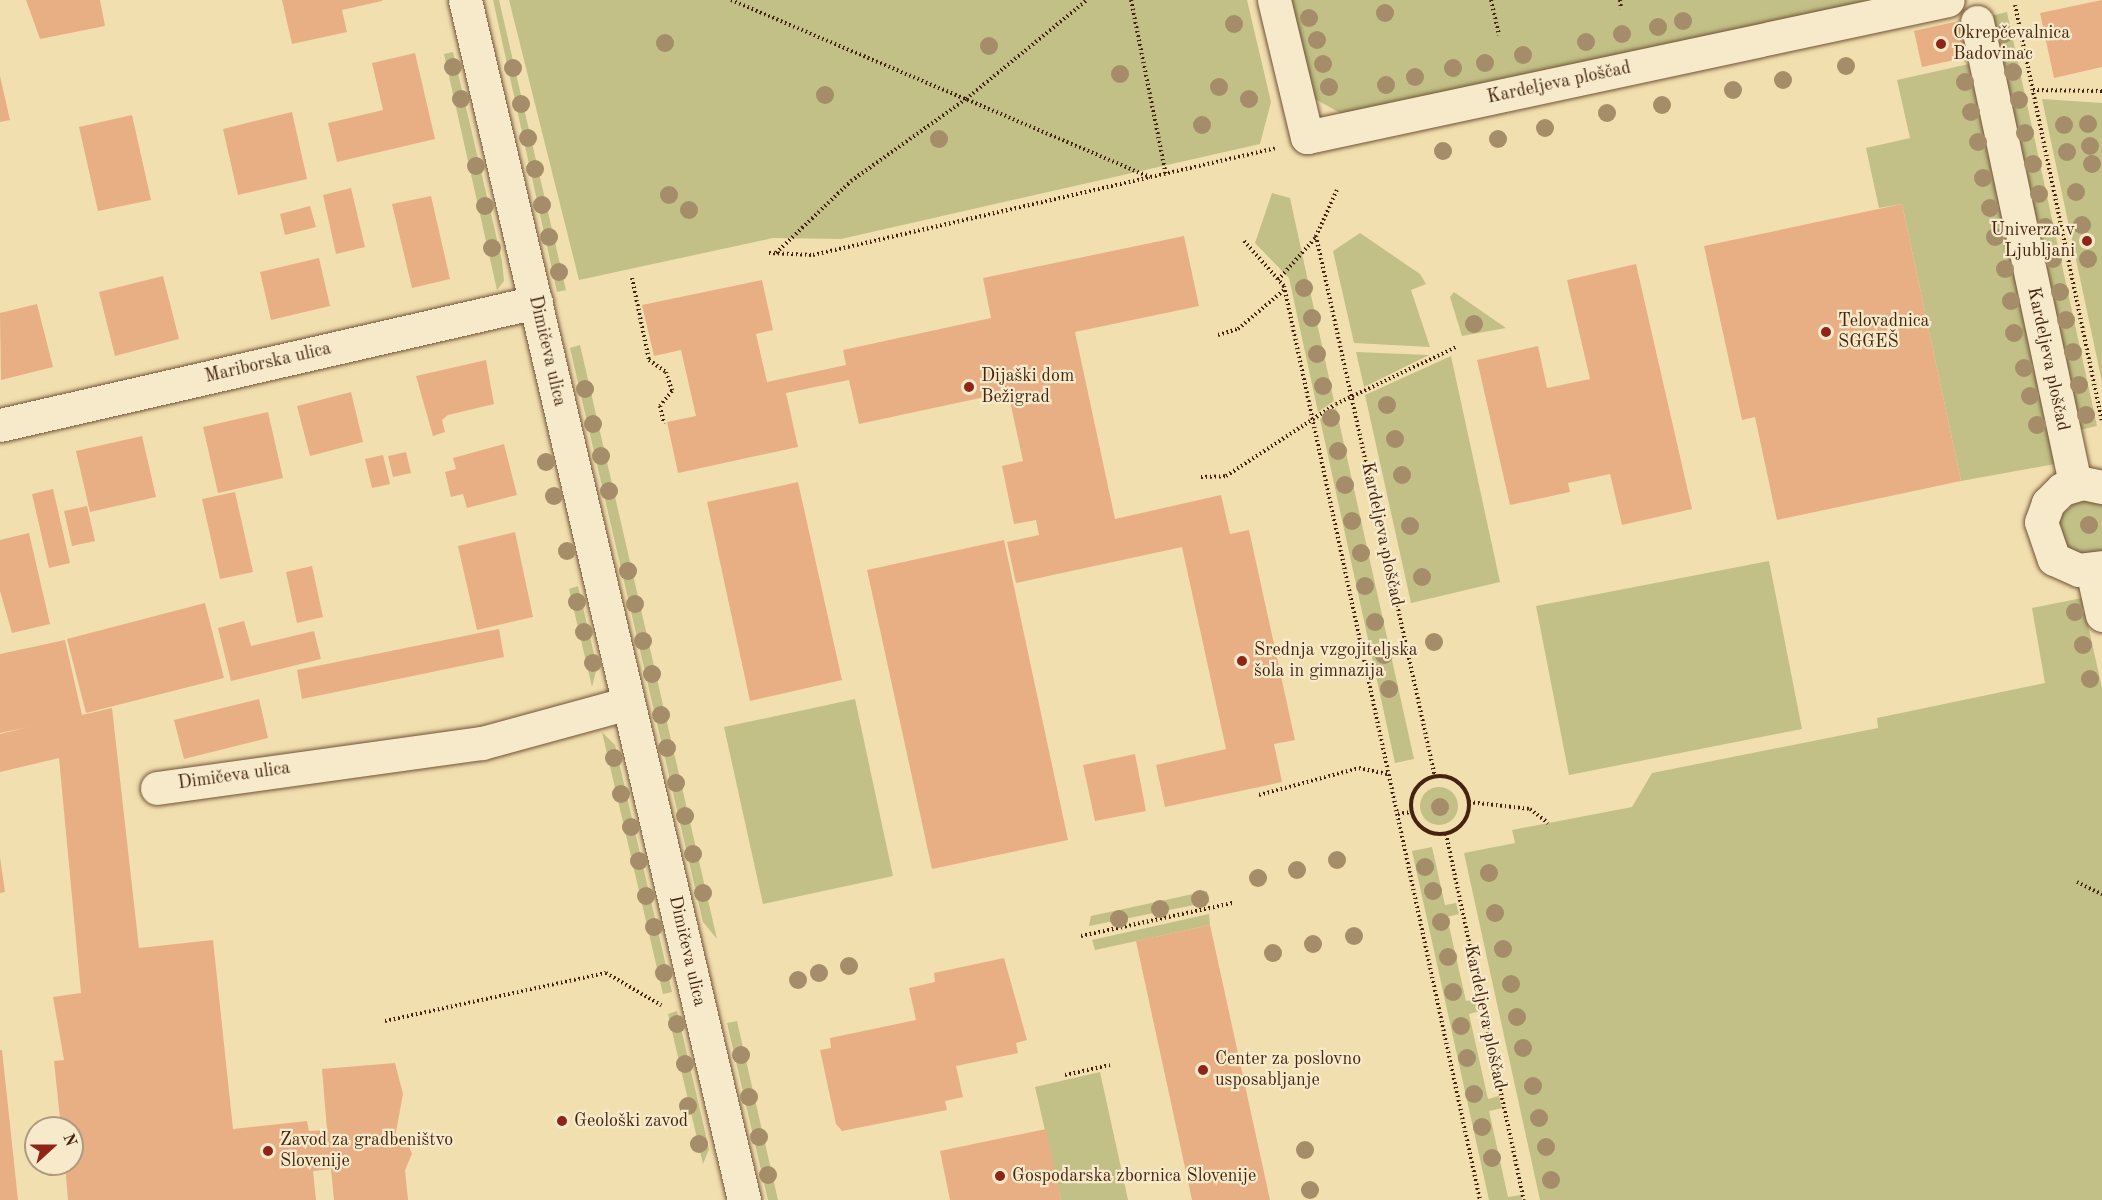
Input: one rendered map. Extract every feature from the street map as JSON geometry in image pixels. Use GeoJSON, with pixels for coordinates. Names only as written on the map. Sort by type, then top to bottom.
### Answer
{"type":"FeatureCollection","features":[{"type":"Feature","properties":{"kind":"street","name":"Dimičeva ulica"},"geometry":{"type":"LineString","coordinates":[[465,0],[744,1200]]}},
{"type":"Feature","properties":{"kind":"street"},"geometry":{"type":"LineString","coordinates":[[1274,0],[1307,137]]}},
{"type":"Feature","properties":{"kind":"street","name":"Kardeljeva ploščad"},"geometry":{"type":"LineString","coordinates":[[1307,137],[1948,0]]}},
{"type":"Feature","properties":{"kind":"street","name":"Kardeljeva ploščad"},"geometry":{"type":"LineString","coordinates":[[1977,22],[2088,486]]}},
{"type":"Feature","properties":{"kind":"street","name":"Mariborska ulica"},"geometry":{"type":"LineString","coordinates":[[0,425],[536,302]]}},
{"type":"Feature","properties":{"kind":"street"},"geometry":{"type":"LineString","coordinates":[[2088,486],[2048,503],[2042,535],[2060,563],[2097,568],[2102,615]]}},
{"type":"Feature","properties":{"kind":"street","name":"Dimičeva ulica"},"geometry":{"type":"LineString","coordinates":[[157,788],[482,743],[628,703]]}},
{"type":"Feature","properties":{"kind":"path"},"geometry":{"type":"LineString","coordinates":[[731,0],[1150,177]]}},
{"type":"Feature","properties":{"kind":"path"},"geometry":{"type":"LineString","coordinates":[[776,253],[797,227],[851,181],[966,99],[1086,0]]}},
{"type":"Feature","properties":{"kind":"path"},"geometry":{"type":"LineString","coordinates":[[1131,0],[1166,175]]}},
{"type":"Feature","properties":{"kind":"path"},"geometry":{"type":"LineString","coordinates":[[1491,0],[1499,35]]}},
{"type":"Feature","properties":{"kind":"path"},"geometry":{"type":"LineString","coordinates":[[1620,0],[1621,9]]}},
{"type":"Feature","properties":{"kind":"path"},"geometry":{"type":"LineString","coordinates":[[2015,5],[2102,420]]}},
{"type":"Feature","properties":{"kind":"path"},"geometry":{"type":"LineString","coordinates":[[2033,90],[2102,92]]}},
{"type":"Feature","properties":{"kind":"path"},"geometry":{"type":"LineString","coordinates":[[769,253],[813,255],[1166,175],[1307,137]]}},
{"type":"Feature","properties":{"kind":"path"},"geometry":{"type":"LineString","coordinates":[[1278,280],[1316,236],[1337,190]]}},
{"type":"Feature","properties":{"kind":"path","name":"Kardeljeva ploščad"},"geometry":{"type":"LineString","coordinates":[[1316,236],[1435,777]]}},
{"type":"Feature","properties":{"kind":"path"},"geometry":{"type":"LineString","coordinates":[[1244,241],[1284,290],[1480,1200]]}},
{"type":"Feature","properties":{"kind":"path"},"geometry":{"type":"LineString","coordinates":[[632,278],[649,360],[666,372],[672,391],[660,406],[664,424]]}},
{"type":"Feature","properties":{"kind":"path"},"geometry":{"type":"LineString","coordinates":[[1218,335],[1238,329],[1284,290]]}},
{"type":"Feature","properties":{"kind":"path"},"geometry":{"type":"LineString","coordinates":[[1201,477],[1226,476],[1352,396],[1456,347]]}},
{"type":"Feature","properties":{"kind":"path"},"geometry":{"type":"LineString","coordinates":[[1259,795],[1359,768],[1389,774]]}},
{"type":"Feature","properties":{"kind":"path"},"geometry":{"type":"LineString","coordinates":[[1435,777],[1461,785],[1469,802],[1463,824],[1446,834],[1421,828],[1411,812],[1417,787],[1435,777]]}},
{"type":"Feature","properties":{"kind":"path"},"geometry":{"type":"LineString","coordinates":[[1469,802],[1530,808],[1548,823]]}},
{"type":"Feature","properties":{"kind":"path"},"geometry":{"type":"LineString","coordinates":[[1398,814],[1411,812]]}},
{"type":"Feature","properties":{"kind":"path","name":"Kardeljeva ploščad"},"geometry":{"type":"LineString","coordinates":[[1446,834],[1524,1200]]}},
{"type":"Feature","properties":{"kind":"path"},"geometry":{"type":"LineString","coordinates":[[2077,882],[2102,894]]}},
{"type":"Feature","properties":{"kind":"path"},"geometry":{"type":"LineString","coordinates":[[1081,936],[1232,903]]}},
{"type":"Feature","properties":{"kind":"path"},"geometry":{"type":"LineString","coordinates":[[385,1021],[606,973],[661,1005]]}},
{"type":"Feature","properties":{"kind":"path"},"geometry":{"type":"LineString","coordinates":[[1065,1075],[1110,1065]]}},
{"type":"Feature","properties":{"kind":"shaded area"},"geometry":{"type":"Polygon","coordinates":[[[493,0],[499,0],[566,290],[557,292],[493,0]]]}},
{"type":"Feature","properties":{"kind":"shaded area"},"geometry":{"type":"Polygon","coordinates":[[[509,0],[1247,0],[1271,102],[1260,144],[841,239],[773,238],[579,280],[509,0]]]}},
{"type":"Feature","properties":{"kind":"shaded area"},"geometry":{"type":"Polygon","coordinates":[[[1285,0],[1878,0],[1344,115],[1306,94],[1285,0]]]}},
{"type":"Feature","properties":{"kind":"shaded area"},"geometry":{"type":"Polygon","coordinates":[[[2007,12],[2097,426],[2079,430],[1990,16],[2007,12]]]}},
{"type":"Feature","properties":{"kind":"shaded area"},"geometry":{"type":"Polygon","coordinates":[[[453,52],[502,261],[504,281],[497,290],[444,54],[453,52]]]}},
{"type":"Feature","properties":{"kind":"shaded area"},"geometry":{"type":"Polygon","coordinates":[[[1969,64],[2055,464],[1961,481],[1902,204],[1879,208],[1866,148],[1910,138],[1897,80],[1969,64]]]}},
{"type":"Feature","properties":{"kind":"shaded area"},"geometry":{"type":"Polygon","coordinates":[[[2042,99],[2102,103],[2102,382],[2042,99]]]}},
{"type":"Feature","properties":{"kind":"shaded area"},"geometry":{"type":"Polygon","coordinates":[[[1272,193],[1290,198],[1334,401],[1318,412],[1289,278],[1255,243],[1272,193]]]}},
{"type":"Feature","properties":{"kind":"shaded area"},"geometry":{"type":"Polygon","coordinates":[[[1360,233],[1420,274],[1426,284],[1411,290],[1430,347],[1354,343],[1333,251],[1360,233]]]}},
{"type":"Feature","properties":{"kind":"shaded area"},"geometry":{"type":"Polygon","coordinates":[[[1454,292],[1506,328],[1462,336],[1450,297],[1454,292]]]}},
{"type":"Feature","properties":{"kind":"shaded area"},"geometry":{"type":"Polygon","coordinates":[[[580,345],[717,939],[703,922],[570,348],[580,345]]]}},
{"type":"Feature","properties":{"kind":"shaded area"},"geometry":{"type":"Polygon","coordinates":[[[1356,352],[1429,355],[1364,387],[1356,352]]]}},
{"type":"Feature","properties":{"kind":"shaded area"},"geometry":{"type":"Polygon","coordinates":[[[1451,356],[1500,582],[1411,603],[1365,395],[1451,356]]]}},
{"type":"Feature","properties":{"kind":"shaded area"},"geometry":{"type":"Polygon","coordinates":[[[1336,408],[1414,759],[1395,763],[1320,419],[1336,408]]]}},
{"type":"Feature","properties":{"kind":"shaded area"},"geometry":{"type":"Polygon","coordinates":[[[2080,499],[2102,505],[2102,551],[2096,554],[2069,552],[2057,518],[2080,499]]]}},
{"type":"Feature","properties":{"kind":"shaded area"},"geometry":{"type":"Polygon","coordinates":[[[1769,561],[1802,729],[1569,775],[1536,606],[1769,561]]]}},
{"type":"Feature","properties":{"kind":"shaded area"},"geometry":{"type":"Polygon","coordinates":[[[578,586],[597,667],[592,687],[569,589],[578,586]]]}},
{"type":"Feature","properties":{"kind":"shaded area"},"geometry":{"type":"Polygon","coordinates":[[[2082,598],[2102,688],[2102,1200],[1540,1200],[1464,853],[1515,843],[1512,830],[1632,807],[1652,773],[1878,728],[1877,718],[2045,683],[2032,608],[2082,598]]]}},
{"type":"Feature","properties":{"kind":"shaded area"},"geometry":{"type":"Polygon","coordinates":[[[855,699],[893,876],[763,904],[724,727],[855,699]]]}},
{"type":"Feature","properties":{"kind":"shaded area"},"geometry":{"type":"Polygon","coordinates":[[[602,732],[615,745],[672,992],[663,994],[602,732]]]}},
{"type":"Feature","properties":{"kind":"shaded area"},"geometry":{"type":"Polygon","coordinates":[[[1439,787],[1446,788],[1452,793],[1457,799],[1457,813],[1452,819],[1446,824],[1439,825],[1432,824],[1426,819],[1421,813],[1420,806],[1421,799],[1426,793],[1432,788],[1439,787]]]}},
{"type":"Feature","properties":{"kind":"shaded area"},"geometry":{"type":"Polygon","coordinates":[[[1432,847],[1445,905],[1456,903],[1459,914],[1447,917],[1466,1001],[1477,999],[1480,1011],[1469,1014],[1488,1099],[1499,1096],[1502,1108],[1489,1111],[1508,1197],[1521,1195],[1522,1200],[1489,1200],[1412,851],[1432,847]]]}},
{"type":"Feature","properties":{"kind":"shaded area"},"geometry":{"type":"Polygon","coordinates":[[[1207,891],[1209,902],[1089,926],[1091,916],[1207,891]]]}},
{"type":"Feature","properties":{"kind":"shaded area"},"geometry":{"type":"Polygon","coordinates":[[[1209,914],[1210,925],[1095,950],[1092,940],[1209,914]]]}},
{"type":"Feature","properties":{"kind":"shaded area"},"geometry":{"type":"Polygon","coordinates":[[[677,1011],[709,1149],[703,1164],[668,1014],[677,1011]]]}},
{"type":"Feature","properties":{"kind":"shaded area"},"geometry":{"type":"Polygon","coordinates":[[[737,1021],[778,1200],[768,1200],[727,1023],[737,1021]]]}},
{"type":"Feature","properties":{"kind":"shaded area"},"geometry":{"type":"Polygon","coordinates":[[[1100,1072],[1128,1200],[1061,1200],[1035,1087],[1100,1072]]]}},
{"type":"Feature","properties":{"kind":"building"},"geometry":{"type":"Polygon","coordinates":[[[26,0],[100,0],[105,26],[40,39],[26,0]]]}},
{"type":"Feature","properties":{"kind":"building"},"geometry":{"type":"Polygon","coordinates":[[[282,0],[382,1],[342,10],[347,32],[292,44],[282,0]]]}},
{"type":"Feature","properties":{"kind":"building"},"geometry":{"type":"Polygon","coordinates":[[[2102,0],[2102,67],[2054,78],[2040,13],[2102,0]]]}},
{"type":"Feature","properties":{"kind":"building","name":"Okrepčevalnica Badovinac"},"geometry":{"type":"Polygon","coordinates":[[[1959,21],[1968,57],[1922,67],[1914,31],[1959,21]]]}},
{"type":"Feature","properties":{"kind":"building"},"geometry":{"type":"Polygon","coordinates":[[[415,53],[435,139],[337,162],[328,123],[383,110],[372,63],[415,53]]]}},
{"type":"Feature","properties":{"kind":"building"},"geometry":{"type":"Polygon","coordinates":[[[0,76],[10,120],[0,122],[0,76]]]}},
{"type":"Feature","properties":{"kind":"building"},"geometry":{"type":"Polygon","coordinates":[[[292,112],[307,179],[238,195],[223,129],[292,112]]]}},
{"type":"Feature","properties":{"kind":"building"},"geometry":{"type":"Polygon","coordinates":[[[132,115],[151,200],[98,211],[79,127],[132,115]]]}},
{"type":"Feature","properties":{"kind":"building"},"geometry":{"type":"Polygon","coordinates":[[[351,188],[365,247],[336,254],[323,195],[351,188]]]}},
{"type":"Feature","properties":{"kind":"building"},"geometry":{"type":"Polygon","coordinates":[[[431,196],[450,279],[412,288],[392,204],[431,196]]]}},
{"type":"Feature","properties":{"kind":"building","name":"Telovadnica SGGEŠ"},"geometry":{"type":"Polygon","coordinates":[[[1902,204],[1961,481],[1777,520],[1755,417],[1742,420],[1704,246],[1902,204]]]}},
{"type":"Feature","properties":{"kind":"building"},"geometry":{"type":"Polygon","coordinates":[[[310,206],[316,227],[285,235],[280,214],[310,206]]]}},
{"type":"Feature","properties":{"kind":"building","name":"Dijaški dom Bežigrad"},"geometry":{"type":"Polygon","coordinates":[[[1184,236],[1199,306],[1075,332],[1115,519],[1221,495],[1230,534],[1249,530],[1295,740],[1274,744],[1282,782],[1165,807],[1156,765],[1226,749],[1182,547],[1016,583],[1007,542],[1039,535],[1036,520],[1014,524],[1002,466],[1023,461],[1008,392],[859,424],[849,380],[786,393],[798,447],[678,473],[667,422],[696,416],[681,350],[654,356],[642,305],[762,280],[773,330],[756,334],[767,382],[846,365],[843,350],[991,318],[983,278],[1184,236]]]}},
{"type":"Feature","properties":{"kind":"building"},"geometry":{"type":"Polygon","coordinates":[[[319,258],[330,306],[271,320],[260,272],[319,258]]]}},
{"type":"Feature","properties":{"kind":"building"},"geometry":{"type":"Polygon","coordinates":[[[1636,264],[1692,509],[1622,525],[1610,474],[1568,483],[1570,492],[1510,505],[1477,360],[1538,346],[1547,388],[1590,379],[1567,280],[1636,264]]]}},
{"type":"Feature","properties":{"kind":"building"},"geometry":{"type":"Polygon","coordinates":[[[163,276],[179,339],[115,356],[99,292],[163,276]]]}},
{"type":"Feature","properties":{"kind":"building"},"geometry":{"type":"Polygon","coordinates":[[[37,304],[53,367],[1,380],[0,313],[37,304]]]}},
{"type":"Feature","properties":{"kind":"building"},"geometry":{"type":"Polygon","coordinates":[[[486,360],[494,404],[448,415],[442,420],[445,432],[433,436],[416,376],[486,360]]]}},
{"type":"Feature","properties":{"kind":"building"},"geometry":{"type":"Polygon","coordinates":[[[351,392],[363,442],[310,456],[297,406],[351,392]]]}},
{"type":"Feature","properties":{"kind":"building"},"geometry":{"type":"Polygon","coordinates":[[[268,412],[283,478],[218,493],[203,427],[268,412]]]}},
{"type":"Feature","properties":{"kind":"building"},"geometry":{"type":"Polygon","coordinates":[[[142,436],[156,497],[90,512],[76,451],[142,436]]]}},
{"type":"Feature","properties":{"kind":"building"},"geometry":{"type":"Polygon","coordinates":[[[504,444],[517,495],[467,508],[463,494],[451,497],[445,472],[456,469],[453,458],[504,444]]]}},
{"type":"Feature","properties":{"kind":"building"},"geometry":{"type":"Polygon","coordinates":[[[406,452],[411,473],[393,477],[388,456],[406,452]]]}},
{"type":"Feature","properties":{"kind":"building"},"geometry":{"type":"Polygon","coordinates":[[[383,455],[390,484],[372,488],[365,459],[383,455]]]}},
{"type":"Feature","properties":{"kind":"building"},"geometry":{"type":"Polygon","coordinates":[[[798,482],[842,680],[750,701],[707,502],[798,482]]]}},
{"type":"Feature","properties":{"kind":"building"},"geometry":{"type":"Polygon","coordinates":[[[53,489],[70,563],[49,568],[32,494],[53,489]]]}},
{"type":"Feature","properties":{"kind":"building"},"geometry":{"type":"Polygon","coordinates":[[[235,492],[253,572],[220,579],[202,499],[235,492]]]}},
{"type":"Feature","properties":{"kind":"building"},"geometry":{"type":"Polygon","coordinates":[[[87,506],[95,541],[72,546],[64,511],[87,506]]]}},
{"type":"Feature","properties":{"kind":"building"},"geometry":{"type":"Polygon","coordinates":[[[515,532],[533,617],[477,630],[458,546],[515,532]]]}},
{"type":"Feature","properties":{"kind":"building"},"geometry":{"type":"Polygon","coordinates":[[[29,533],[50,624],[12,633],[0,591],[0,540],[29,533]]]}},
{"type":"Feature","properties":{"kind":"building"},"geometry":{"type":"Polygon","coordinates":[[[1004,540],[1068,840],[932,869],[867,570],[1004,540]]]}},
{"type":"Feature","properties":{"kind":"building"},"geometry":{"type":"Polygon","coordinates":[[[312,566],[323,617],[297,623],[286,572],[312,566]]]}},
{"type":"Feature","properties":{"kind":"building"},"geometry":{"type":"Polygon","coordinates":[[[205,603],[224,678],[86,713],[67,639],[205,603]]]}},
{"type":"Feature","properties":{"kind":"building"},"geometry":{"type":"Polygon","coordinates":[[[244,621],[251,646],[314,631],[321,659],[231,681],[218,628],[244,621]]]}},
{"type":"Feature","properties":{"kind":"building"},"geometry":{"type":"Polygon","coordinates":[[[499,629],[504,657],[302,699],[297,670],[499,629]]]}},
{"type":"Feature","properties":{"kind":"building"},"geometry":{"type":"Polygon","coordinates":[[[65,640],[82,715],[112,708],[139,948],[213,940],[233,1129],[307,1121],[309,1131],[327,1130],[322,1069],[395,1063],[403,1094],[395,1137],[407,1141],[412,1154],[405,1170],[408,1200],[334,1200],[331,1169],[313,1171],[316,1200],[68,1200],[66,1176],[84,1176],[84,1116],[60,1116],[54,1061],[64,1060],[53,997],[81,993],[59,758],[0,772],[0,734],[29,727],[0,733],[0,654],[65,640]]]}},
{"type":"Feature","properties":{"kind":"building"},"geometry":{"type":"Polygon","coordinates":[[[259,699],[268,738],[184,759],[174,720],[259,699]]]}},
{"type":"Feature","properties":{"kind":"building"},"geometry":{"type":"Polygon","coordinates":[[[1135,754],[1146,811],[1095,821],[1083,765],[1135,754]]]}},
{"type":"Feature","properties":{"kind":"building"},"geometry":{"type":"Polygon","coordinates":[[[0,857],[5,892],[0,893],[0,857]]]}},
{"type":"Feature","properties":{"kind":"building","name":"Center za poslovno usposabljanje"},"geometry":{"type":"Polygon","coordinates":[[[1210,925],[1270,1200],[1192,1200],[1136,941],[1210,925]]]}},
{"type":"Feature","properties":{"kind":"building"},"geometry":{"type":"Polygon","coordinates":[[[1004,958],[1027,1040],[1016,1043],[1018,1053],[956,1066],[963,1097],[945,1101],[947,1110],[842,1131],[836,1124],[820,1050],[831,1048],[830,1038],[916,1020],[909,988],[935,982],[934,973],[1004,958]]]}},
{"type":"Feature","properties":{"kind":"building"},"geometry":{"type":"Polygon","coordinates":[[[0,1050],[2,1050],[18,1200],[0,1200],[0,1050]]]}},
{"type":"Feature","properties":{"kind":"building","name":"Gospodarska zbornica Slovenije"},"geometry":{"type":"Polygon","coordinates":[[[1046,1129],[1061,1200],[950,1200],[940,1151],[1046,1129]]]}},
{"type":"Feature","properties":{"kind":"place","name":"Okrepčevalnica Badovinac"},"geometry":{"type":"Point","coordinates":[1941,44]}},
{"type":"Feature","properties":{"kind":"place","name":"Univerza v Ljubljani"},"geometry":{"type":"Point","coordinates":[2087,241]}},
{"type":"Feature","properties":{"kind":"place","name":"Telovadnica SGGEŠ"},"geometry":{"type":"Point","coordinates":[1826,332]}},
{"type":"Feature","properties":{"kind":"place","name":"Dijaški dom Bežigrad"},"geometry":{"type":"Point","coordinates":[969,387]}},
{"type":"Feature","properties":{"kind":"place","name":"Srednja vzgojiteljska šola in gimnazija"},"geometry":{"type":"Point","coordinates":[1242,661]}},
{"type":"Feature","properties":{"kind":"place","name":"Center za poslovno usposabljanje"},"geometry":{"type":"Point","coordinates":[1203,1070]}},
{"type":"Feature","properties":{"kind":"place","name":"Geološki zavod"},"geometry":{"type":"Point","coordinates":[562,1121]}},
{"type":"Feature","properties":{"kind":"place","name":"Zavod za gradbeništvo Slovenije"},"geometry":{"type":"Point","coordinates":[268,1151]}},
{"type":"Feature","properties":{"kind":"place","name":"Gospodarska zbornica Slovenije"},"geometry":{"type":"Point","coordinates":[1000,1176]}}]}
